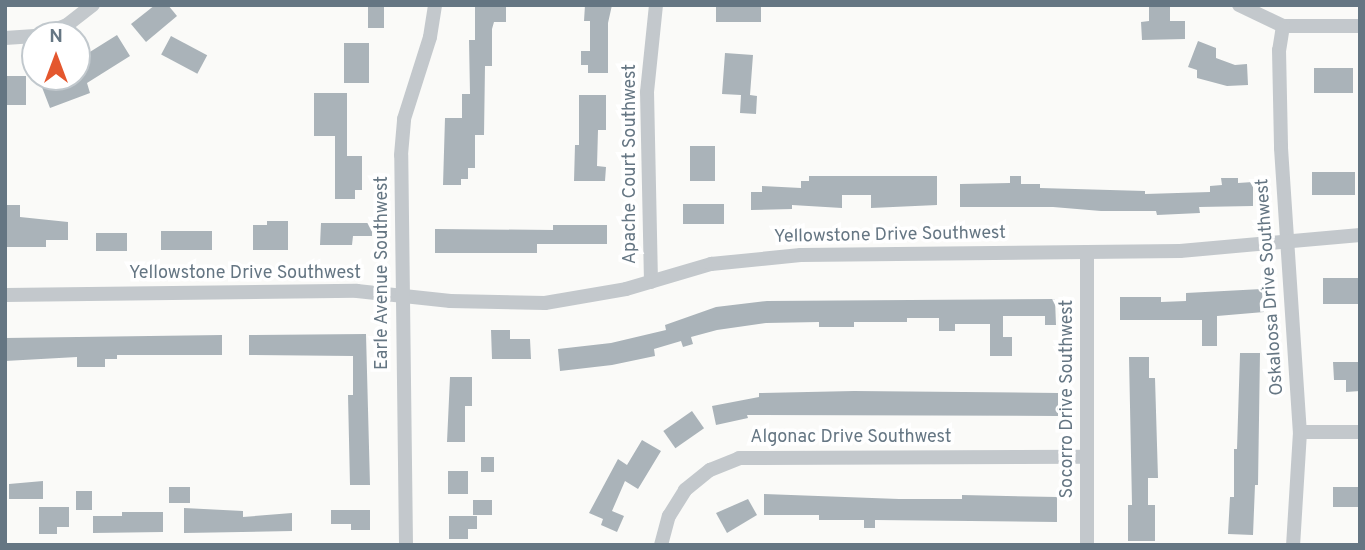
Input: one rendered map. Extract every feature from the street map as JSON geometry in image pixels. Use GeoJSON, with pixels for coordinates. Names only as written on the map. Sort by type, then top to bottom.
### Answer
{"type":"FeatureCollection","features":[{"type":"Feature","properties":{"kind":"street"},"geometry":{"type":"LineString","coordinates":[[72,21],[93,5]]}},
{"type":"Feature","properties":{"kind":"street","name":"Earle Avenue Southwest"},"geometry":{"type":"LineString","coordinates":[[406,545],[401,155],[404,119],[430,37],[435,5]]}},
{"type":"Feature","properties":{"kind":"street","name":"Apache Court Southwest"},"geometry":{"type":"LineString","coordinates":[[651,282],[647,92],[656,5]]}},
{"type":"Feature","properties":{"kind":"street"},"geometry":{"type":"LineString","coordinates":[[1239,5],[1283,26],[1360,26]]}},
{"type":"Feature","properties":{"kind":"street","name":"Oskaloosa Drive Southwest"},"geometry":{"type":"LineString","coordinates":[[1283,26],[1279,50],[1281,148],[1300,432],[1293,545]]}},
{"type":"Feature","properties":{"kind":"street","name":"Yellowstone Drive Southwest"},"geometry":{"type":"LineString","coordinates":[[5,295],[357,291],[401,298],[545,303],[651,282],[711,264],[801,255],[1189,251],[1360,235]]}},
{"type":"Feature","properties":{"kind":"street","name":"Socorro Drive Southwest"},"geometry":{"type":"LineString","coordinates":[[1087,253],[1087,545]]}},
{"type":"Feature","properties":{"kind":"street"},"geometry":{"type":"LineString","coordinates":[[1300,432],[1360,432]]}},
{"type":"Feature","properties":{"kind":"street","name":"Algonac Drive Southwest"},"geometry":{"type":"LineString","coordinates":[[661,545],[669,516],[685,490],[710,470],[739,458],[1087,457]]}},
{"type":"Feature","properties":{"kind":"building"},"geometry":{"type":"Polygon","coordinates":[[[155,5],[168,5],[177,16],[146,42],[131,24],[155,5]]]}},
{"type":"Feature","properties":{"kind":"building"},"geometry":{"type":"Polygon","coordinates":[[[368,5],[384,5],[384,28],[368,28],[368,5]]]}},
{"type":"Feature","properties":{"kind":"building"},"geometry":{"type":"Polygon","coordinates":[[[475,5],[506,5],[506,22],[494,22],[492,29],[492,66],[485,66],[484,135],[475,135],[475,168],[468,168],[468,179],[461,179],[461,185],[443,185],[445,118],[462,118],[462,94],[470,94],[469,40],[475,40],[475,5]]]}},
{"type":"Feature","properties":{"kind":"building"},"geometry":{"type":"Polygon","coordinates":[[[585,5],[612,5],[608,23],[608,73],[588,73],[588,65],[581,65],[581,51],[590,51],[590,21],[584,21],[585,5]]]}},
{"type":"Feature","properties":{"kind":"building"},"geometry":{"type":"Polygon","coordinates":[[[716,5],[761,5],[761,22],[716,22],[716,5]]]}},
{"type":"Feature","properties":{"kind":"building"},"geometry":{"type":"Polygon","coordinates":[[[1149,5],[1170,5],[1170,21],[1185,21],[1185,39],[1142,40],[1141,22],[1149,21],[1149,5]]]}},
{"type":"Feature","properties":{"kind":"building"},"geometry":{"type":"Polygon","coordinates":[[[117,35],[130,56],[91,80],[91,51],[117,35]]]}},
{"type":"Feature","properties":{"kind":"building"},"geometry":{"type":"Polygon","coordinates":[[[171,36],[207,55],[197,74],[161,55],[171,36]]]}},
{"type":"Feature","properties":{"kind":"building"},"geometry":{"type":"Polygon","coordinates":[[[1198,41],[1216,48],[1216,58],[1235,65],[1247,64],[1248,85],[1227,86],[1197,78],[1197,70],[1188,67],[1198,41]]]}},
{"type":"Feature","properties":{"kind":"building"},"geometry":{"type":"Polygon","coordinates":[[[344,43],[369,43],[369,83],[344,83],[344,43]]]}},
{"type":"Feature","properties":{"kind":"building"},"geometry":{"type":"Polygon","coordinates":[[[725,53],[753,55],[750,95],[757,96],[756,114],[740,113],[741,95],[722,94],[725,53]]]}},
{"type":"Feature","properties":{"kind":"building"},"geometry":{"type":"Polygon","coordinates":[[[1314,68],[1353,68],[1353,93],[1314,93],[1314,68]]]}},
{"type":"Feature","properties":{"kind":"building"},"geometry":{"type":"Polygon","coordinates":[[[5,76],[21,76],[21,91],[26,91],[26,105],[5,105],[5,76]]]}},
{"type":"Feature","properties":{"kind":"building"},"geometry":{"type":"Polygon","coordinates":[[[43,91],[89,91],[90,93],[50,108],[43,91]]]}},
{"type":"Feature","properties":{"kind":"building"},"geometry":{"type":"Polygon","coordinates":[[[314,93],[347,93],[347,156],[362,156],[362,190],[355,190],[355,199],[335,199],[335,136],[314,136],[314,93]]]}},
{"type":"Feature","properties":{"kind":"building"},"geometry":{"type":"Polygon","coordinates":[[[579,95],[606,95],[606,130],[598,130],[597,166],[606,167],[605,181],[574,181],[575,145],[579,145],[579,95]]]}},
{"type":"Feature","properties":{"kind":"building"},"geometry":{"type":"Polygon","coordinates":[[[690,146],[715,146],[715,181],[690,181],[690,146]]]}},
{"type":"Feature","properties":{"kind":"building"},"geometry":{"type":"Polygon","coordinates":[[[1312,172],[1355,172],[1355,195],[1312,195],[1312,172]]]}},
{"type":"Feature","properties":{"kind":"building"},"geometry":{"type":"Polygon","coordinates":[[[809,176],[937,176],[937,205],[871,208],[871,195],[842,195],[842,208],[792,205],[792,209],[751,210],[751,192],[762,192],[762,186],[801,188],[801,181],[809,181],[809,176]]]}},
{"type":"Feature","properties":{"kind":"building"},"geometry":{"type":"Polygon","coordinates":[[[1010,176],[1021,176],[1021,184],[1040,184],[1040,188],[1145,191],[1145,194],[1210,192],[1210,186],[1222,185],[1221,178],[1238,178],[1238,183],[1253,182],[1253,206],[1199,207],[1200,213],[1157,215],[1156,211],[960,207],[960,184],[1010,183],[1010,176]]]}},
{"type":"Feature","properties":{"kind":"building"},"geometry":{"type":"Polygon","coordinates":[[[683,204],[724,204],[724,224],[683,224],[683,204]]]}},
{"type":"Feature","properties":{"kind":"building"},"geometry":{"type":"Polygon","coordinates":[[[5,205],[20,205],[20,217],[68,222],[68,240],[46,240],[46,247],[5,247],[5,205]]]}},
{"type":"Feature","properties":{"kind":"building"},"geometry":{"type":"Polygon","coordinates":[[[267,221],[288,221],[288,250],[253,250],[253,225],[267,225],[267,221]]]}},
{"type":"Feature","properties":{"kind":"building"},"geometry":{"type":"Polygon","coordinates":[[[321,223],[372,223],[372,236],[353,236],[352,245],[320,245],[321,223]]]}},
{"type":"Feature","properties":{"kind":"building"},"geometry":{"type":"Polygon","coordinates":[[[553,225],[607,225],[607,244],[537,244],[537,253],[435,253],[435,229],[553,230],[553,225]]]}},
{"type":"Feature","properties":{"kind":"building"},"geometry":{"type":"Polygon","coordinates":[[[161,231],[212,231],[212,250],[161,250],[161,231]]]}},
{"type":"Feature","properties":{"kind":"building"},"geometry":{"type":"Polygon","coordinates":[[[96,233],[127,233],[127,251],[96,251],[96,233]]]}},
{"type":"Feature","properties":{"kind":"building"},"geometry":{"type":"Polygon","coordinates":[[[1323,278],[1360,278],[1360,304],[1323,304],[1323,278]]]}},
{"type":"Feature","properties":{"kind":"building"},"geometry":{"type":"Polygon","coordinates":[[[1262,289],[1264,312],[1217,316],[1217,346],[1202,346],[1202,320],[1120,320],[1120,297],[1161,297],[1161,302],[1186,301],[1186,293],[1262,289]]]}},
{"type":"Feature","properties":{"kind":"building"},"geometry":{"type":"Polygon","coordinates":[[[1055,299],[1056,325],[1045,325],[1045,316],[1003,316],[1003,337],[1012,337],[1012,356],[990,356],[990,324],[955,324],[955,331],[939,331],[939,318],[907,318],[907,322],[854,322],[854,327],[819,327],[819,322],[766,323],[717,330],[691,337],[693,344],[683,347],[681,341],[654,349],[655,356],[612,365],[560,371],[558,349],[611,343],[666,330],[665,325],[716,307],[767,301],[1055,299]]]}},
{"type":"Feature","properties":{"kind":"building"},"geometry":{"type":"Polygon","coordinates":[[[491,330],[510,330],[510,339],[530,339],[531,359],[492,359],[491,330]]]}},
{"type":"Feature","properties":{"kind":"building"},"geometry":{"type":"Polygon","coordinates":[[[366,334],[370,485],[350,485],[348,395],[353,395],[353,356],[249,355],[249,335],[366,334]]]}},
{"type":"Feature","properties":{"kind":"building"},"geometry":{"type":"Polygon","coordinates":[[[222,335],[222,355],[117,355],[117,359],[105,359],[105,367],[77,367],[77,357],[5,361],[5,338],[222,335]]]}},
{"type":"Feature","properties":{"kind":"building"},"geometry":{"type":"Polygon","coordinates":[[[1240,353],[1260,353],[1258,485],[1255,485],[1253,535],[1228,534],[1230,497],[1234,497],[1240,353]]]}},
{"type":"Feature","properties":{"kind":"building"},"geometry":{"type":"Polygon","coordinates":[[[1129,357],[1149,357],[1149,378],[1155,378],[1158,478],[1148,478],[1148,505],[1155,505],[1155,541],[1128,541],[1128,505],[1132,505],[1129,357]]]}},
{"type":"Feature","properties":{"kind":"building"},"geometry":{"type":"Polygon","coordinates":[[[1333,362],[1360,362],[1360,391],[1346,392],[1346,380],[1334,380],[1333,362]]]}},
{"type":"Feature","properties":{"kind":"building"},"geometry":{"type":"Polygon","coordinates":[[[450,377],[472,377],[472,406],[465,406],[465,442],[447,442],[450,377]]]}},
{"type":"Feature","properties":{"kind":"building"},"geometry":{"type":"Polygon","coordinates":[[[759,393],[1058,393],[1058,416],[747,415],[748,418],[716,425],[712,406],[759,397],[759,393]]]}},
{"type":"Feature","properties":{"kind":"building"},"geometry":{"type":"Polygon","coordinates":[[[692,411],[704,428],[675,448],[663,431],[692,411]]]}},
{"type":"Feature","properties":{"kind":"building"},"geometry":{"type":"Polygon","coordinates":[[[642,440],[661,451],[638,489],[625,481],[612,511],[624,516],[617,532],[601,525],[603,519],[589,513],[618,459],[627,465],[642,440]]]}},
{"type":"Feature","properties":{"kind":"building"},"geometry":{"type":"Polygon","coordinates":[[[481,457],[494,457],[494,472],[481,472],[481,457]]]}},
{"type":"Feature","properties":{"kind":"building"},"geometry":{"type":"Polygon","coordinates":[[[448,471],[468,471],[468,494],[448,494],[448,471]]]}},
{"type":"Feature","properties":{"kind":"building"},"geometry":{"type":"Polygon","coordinates":[[[43,481],[43,499],[9,499],[9,484],[43,481]]]}},
{"type":"Feature","properties":{"kind":"building"},"geometry":{"type":"Polygon","coordinates":[[[169,487],[190,487],[190,503],[169,503],[169,487]]]}},
{"type":"Feature","properties":{"kind":"building"},"geometry":{"type":"Polygon","coordinates":[[[1333,487],[1360,487],[1360,507],[1333,507],[1333,487]]]}},
{"type":"Feature","properties":{"kind":"building"},"geometry":{"type":"Polygon","coordinates":[[[76,491],[92,491],[92,510],[76,510],[76,491]]]}},
{"type":"Feature","properties":{"kind":"building"},"geometry":{"type":"Polygon","coordinates":[[[764,494],[899,499],[962,499],[962,495],[1057,497],[1057,522],[875,520],[875,528],[864,528],[864,520],[819,520],[819,515],[764,515],[764,494]]]}},
{"type":"Feature","properties":{"kind":"building"},"geometry":{"type":"Polygon","coordinates":[[[748,499],[757,515],[727,533],[716,513],[748,499]]]}},
{"type":"Feature","properties":{"kind":"building"},"geometry":{"type":"Polygon","coordinates":[[[473,500],[492,500],[492,515],[473,515],[473,500]]]}},
{"type":"Feature","properties":{"kind":"building"},"geometry":{"type":"Polygon","coordinates":[[[39,507],[69,507],[69,527],[57,527],[57,534],[39,534],[39,507]]]}},
{"type":"Feature","properties":{"kind":"building"},"geometry":{"type":"Polygon","coordinates":[[[184,508],[243,511],[243,517],[292,513],[292,531],[184,533],[184,508]]]}},
{"type":"Feature","properties":{"kind":"building"},"geometry":{"type":"Polygon","coordinates":[[[331,510],[370,510],[370,530],[351,530],[351,524],[331,524],[331,510]]]}},
{"type":"Feature","properties":{"kind":"building"},"geometry":{"type":"Polygon","coordinates":[[[122,512],[163,512],[163,532],[93,533],[93,516],[122,516],[122,512]]]}},
{"type":"Feature","properties":{"kind":"building"},"geometry":{"type":"Polygon","coordinates":[[[449,516],[477,516],[477,529],[468,529],[468,539],[449,539],[449,516]]]}}]}
